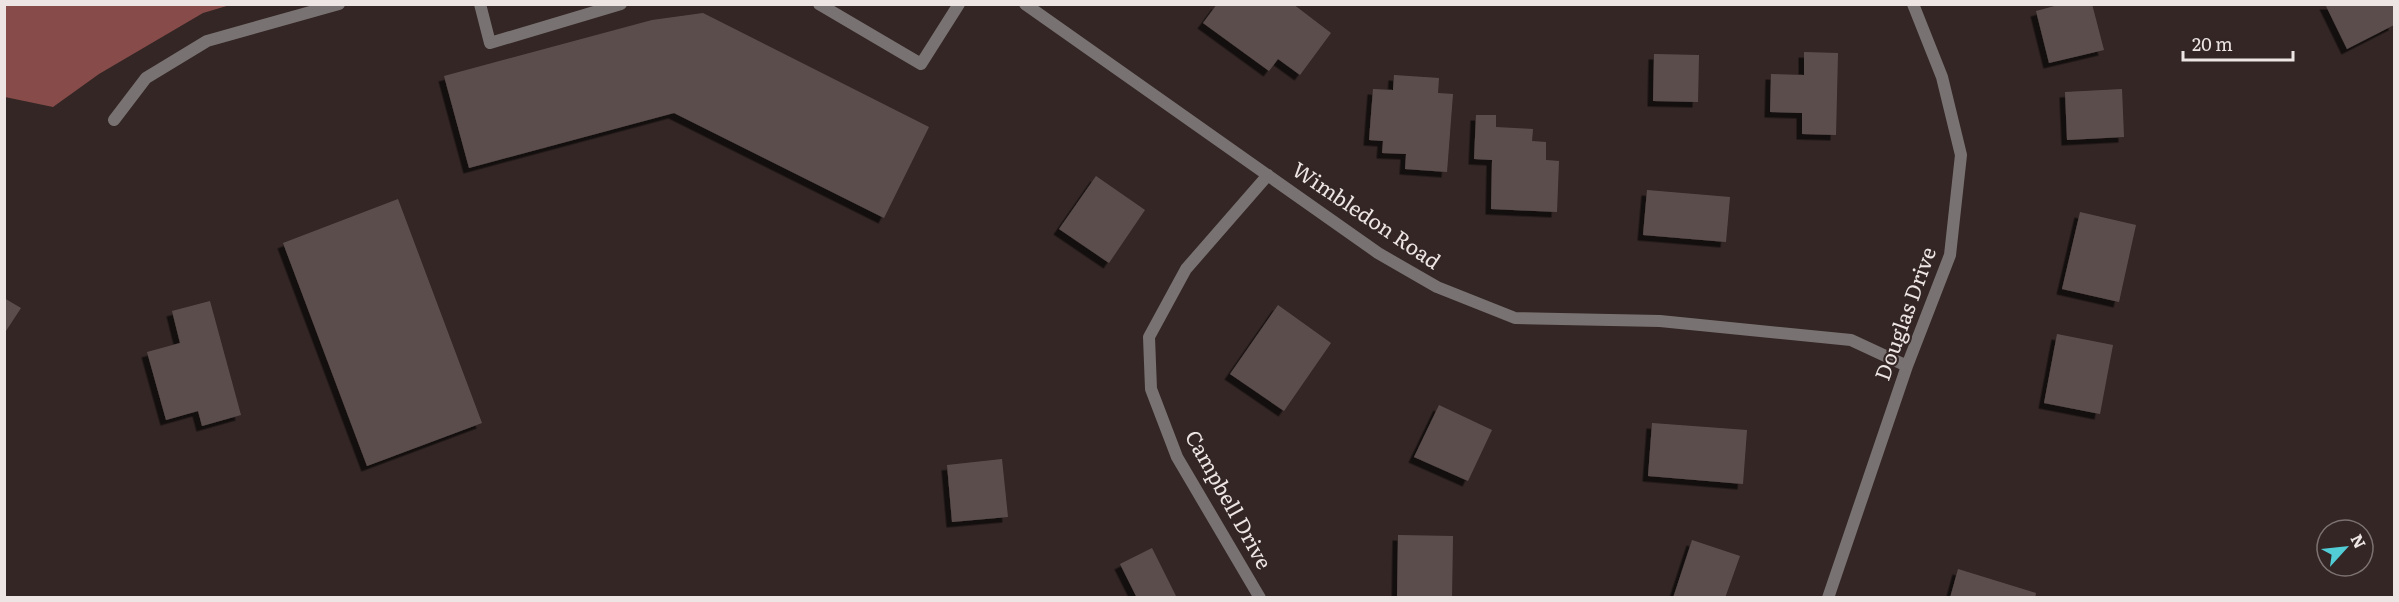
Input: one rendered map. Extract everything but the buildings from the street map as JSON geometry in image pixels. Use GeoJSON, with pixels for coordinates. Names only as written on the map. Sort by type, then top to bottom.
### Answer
{"type":"FeatureCollection","features":[{"type":"Feature","properties":{"kind":"street"},"geometry":{"type":"LineString","coordinates":[[114,120],[146,78],[207,41],[339,4]]}},
{"type":"Feature","properties":{"kind":"street"},"geometry":{"type":"LineString","coordinates":[[480,4],[490,43],[621,4]]}},
{"type":"Feature","properties":{"kind":"street"},"geometry":{"type":"LineString","coordinates":[[819,4],[921,64],[958,4]]}},
{"type":"Feature","properties":{"kind":"street","name":"Wimbledon Road"},"geometry":{"type":"LineString","coordinates":[[1025,4],[1388,259],[1437,287],[1515,318],[1659,321],[1851,340],[1907,366]]}},
{"type":"Feature","properties":{"kind":"street","name":"Douglas Drive"},"geometry":{"type":"LineString","coordinates":[[1828,597],[1907,366],[1950,255],[1961,155],[1942,77],[1913,4]]}},
{"type":"Feature","properties":{"kind":"street","name":"Campbell Drive"},"geometry":{"type":"LineString","coordinates":[[1260,597],[1177,457],[1151,389],[1149,337],[1186,269],[1268,175]]}},
{"type":"Feature","properties":{"kind":"shaded area"},"geometry":{"type":"Polygon","coordinates":[[[5,4],[230,5],[203,13],[99,74],[53,107],[5,97],[5,4]]]}}]}
